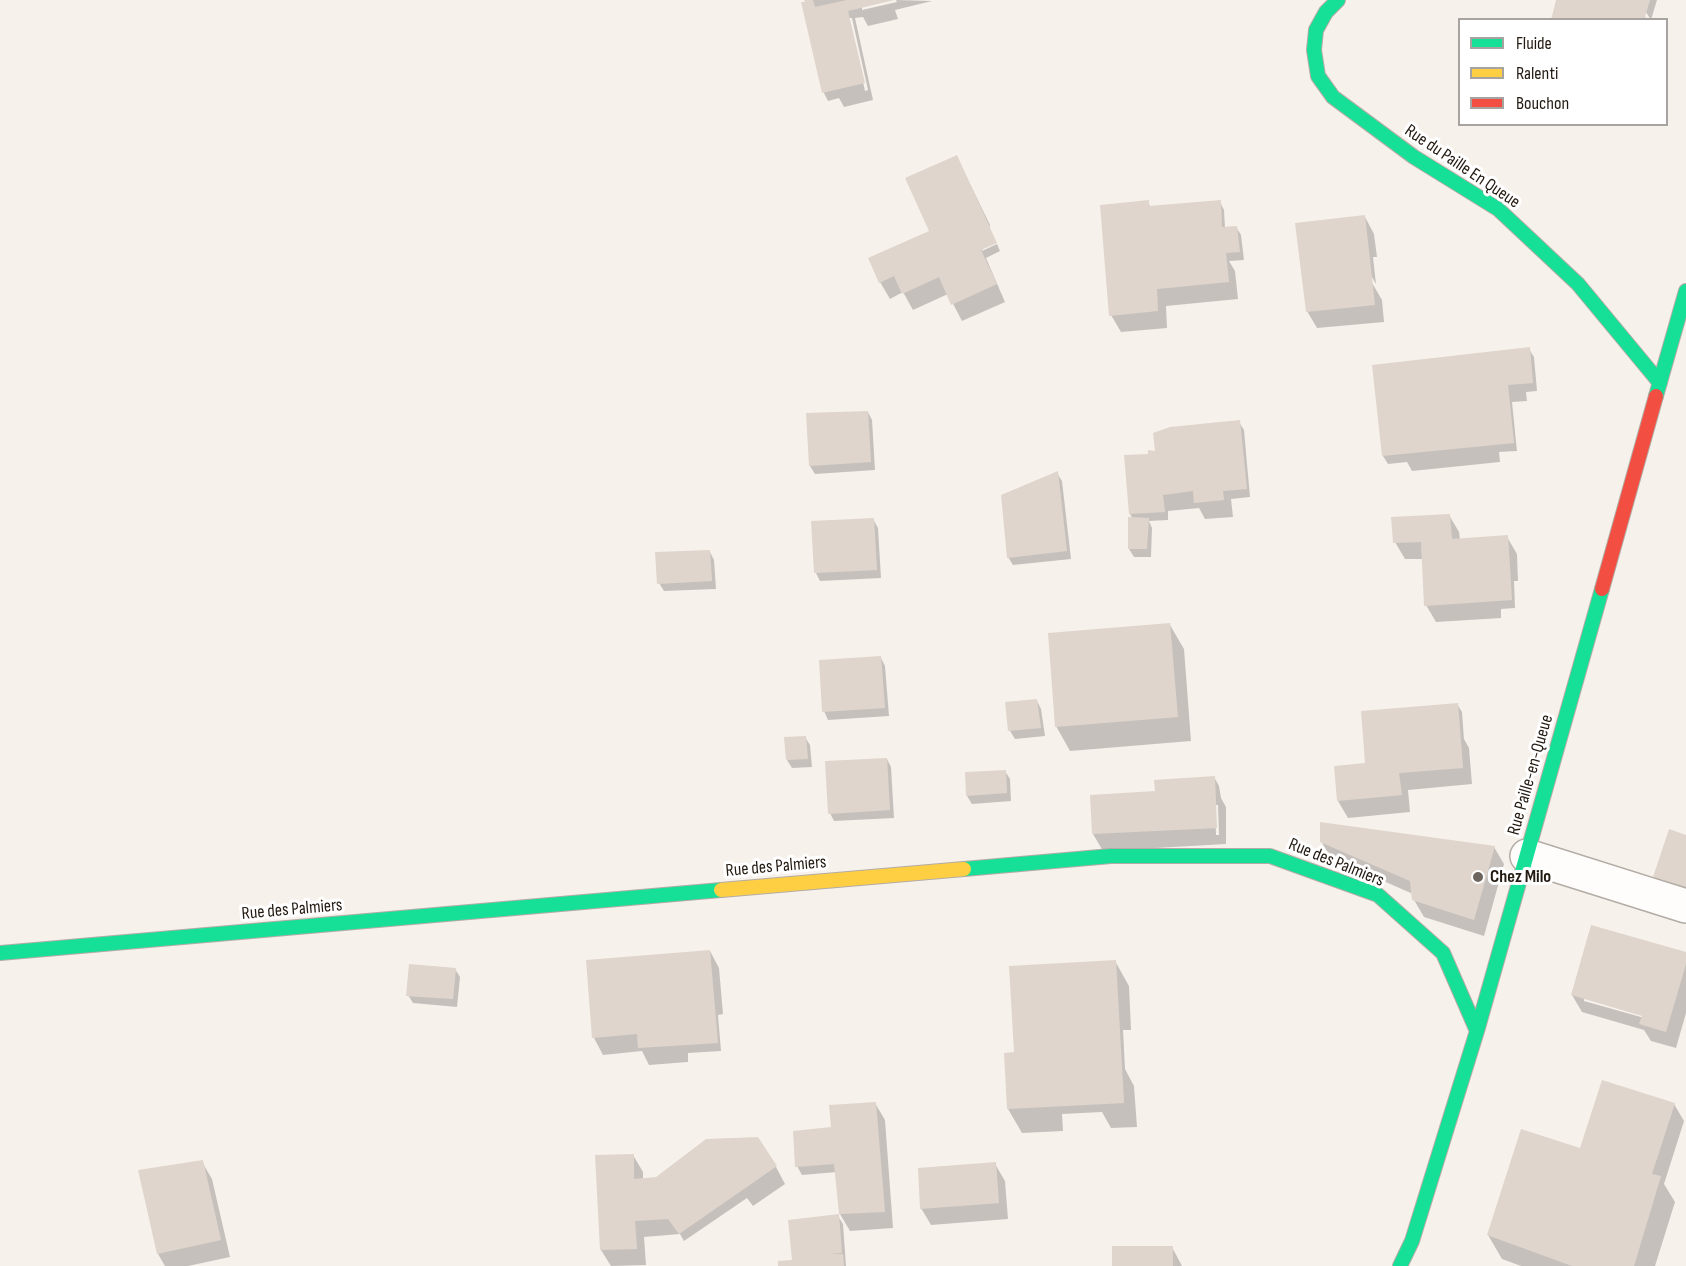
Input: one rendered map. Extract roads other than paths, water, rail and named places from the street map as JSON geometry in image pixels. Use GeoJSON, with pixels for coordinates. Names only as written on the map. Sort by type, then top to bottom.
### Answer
{"type":"FeatureCollection","features":[{"type":"Feature","properties":{"kind":"street","name":"Rue du Paille En Queue"},"geometry":{"type":"LineString","coordinates":[[1338,0],[1326,12],[1316,30],[1314,50],[1318,76],[1333,98],[1414,157],[1498,209],[1578,284],[1660,383]]}},
{"type":"Feature","properties":{"kind":"street","name":"Rue Paille-en-Queue"},"geometry":{"type":"LineString","coordinates":[[1400,1266],[1412,1241],[1477,1031],[1686,291]]}},
{"type":"Feature","properties":{"kind":"street","name":"Rue des Palmiers"},"geometry":{"type":"LineString","coordinates":[[0,953],[1111,856],[1270,856],[1378,895],[1443,953],[1477,1031]]}},
{"type":"Feature","properties":{"kind":"street"},"geometry":{"type":"LineString","coordinates":[[1527,856],[1686,906]]}},
{"type":"Feature","properties":{"kind":"place","name":"Chez Milo"},"geometry":{"type":"Point","coordinates":[1478,877]}}]}
